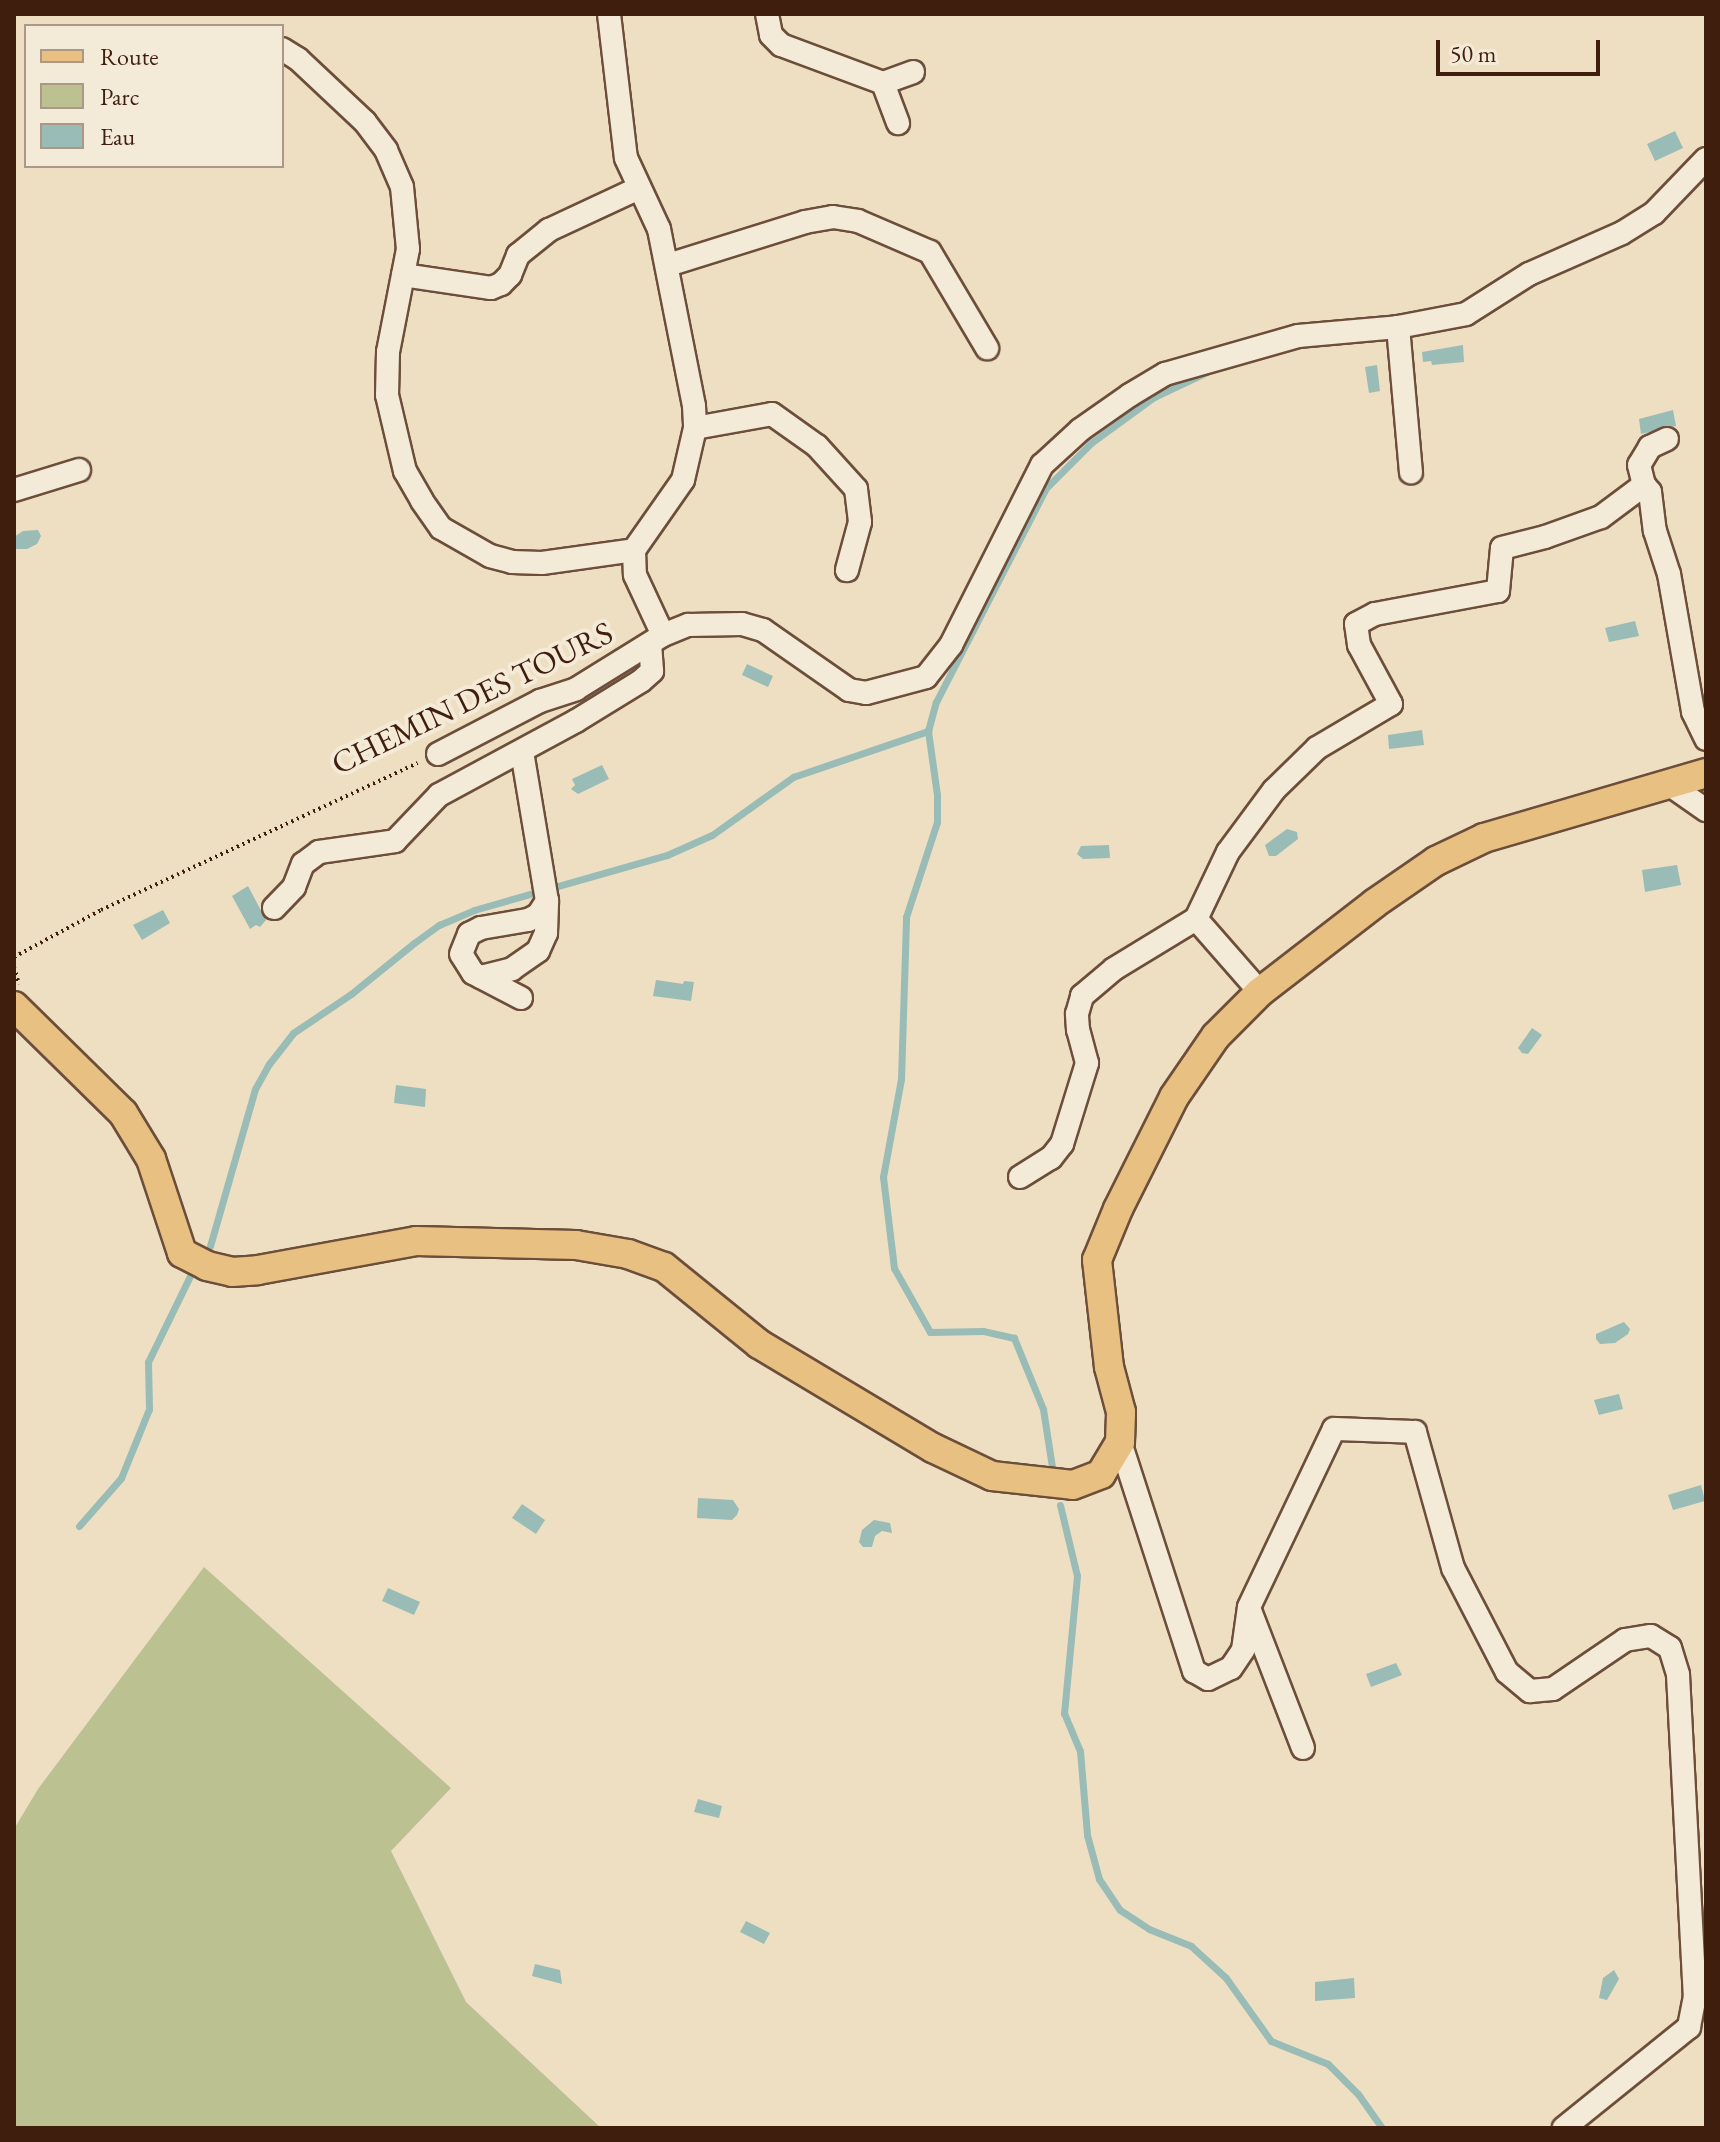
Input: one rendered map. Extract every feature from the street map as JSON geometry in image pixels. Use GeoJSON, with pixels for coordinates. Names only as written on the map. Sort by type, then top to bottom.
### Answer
{"type":"FeatureCollection","features":[{"type":"Feature","properties":{"kind":"main road"},"geometry":{"type":"LineString","coordinates":[[14,1006],[123,1113],[151,1159],[182,1253],[207,1266],[232,1272],[258,1270],[416,1241],[576,1245],[628,1254],[664,1267],[759,1344],[933,1448],[992,1476],[1073,1485],[1101,1474],[1120,1442],[1121,1412],[1109,1367],[1097,1260],[1118,1209],[1174,1097],[1216,1036],[1260,992],[1375,903],[1436,861],[1484,838],[1706,773]]}},
{"type":"Feature","properties":{"kind":"street"},"geometry":{"type":"LineString","coordinates":[[274,908],[294,887],[303,864],[319,852],[395,841],[439,795],[522,751],[641,681],[652,671],[656,640],[635,575],[634,550],[683,480],[695,428],[668,265],[659,229],[626,158],[609,14]]}},
{"type":"Feature","properties":{"kind":"street"},"geometry":{"type":"LineString","coordinates":[[767,14],[771,35],[781,45],[883,83],[913,72]]}},
{"type":"Feature","properties":{"kind":"street"},"geometry":{"type":"LineString","coordinates":[[284,50],[335,91],[386,150],[402,187],[408,249],[388,352],[387,395],[405,471],[441,528],[490,556],[512,562],[542,563],[634,550]]}},
{"type":"Feature","properties":{"kind":"street"},"geometry":{"type":"LineString","coordinates":[[883,83],[898,123]]}},
{"type":"Feature","properties":{"kind":"street","name":"CHEMIN DES TOURS"},"geometry":{"type":"LineString","coordinates":[[438,754],[540,701],[576,689],[656,640],[688,625],[742,624],[763,630],[784,641],[835,682],[866,693],[926,677],[938,667],[951,645],[1042,465],[1080,430],[1165,374],[1298,336],[1398,327],[1466,314],[1529,274],[1622,233],[1654,213],[1706,159]]}},
{"type":"Feature","properties":{"kind":"street"},"geometry":{"type":"LineString","coordinates":[[403,275],[491,288],[510,275],[518,255],[549,230],[639,188]]}},
{"type":"Feature","properties":{"kind":"street"},"geometry":{"type":"LineString","coordinates":[[668,265],[805,222],[833,217],[858,221],[930,252],[987,348]]}},
{"type":"Feature","properties":{"kind":"street"},"geometry":{"type":"LineString","coordinates":[[1398,327],[1411,472]]}},
{"type":"Feature","properties":{"kind":"street"},"geometry":{"type":"LineString","coordinates":[[695,428],[772,414],[817,446],[856,489],[860,522],[847,570]]}},
{"type":"Feature","properties":{"kind":"street"},"geometry":{"type":"LineString","coordinates":[[1667,439],[1650,447],[1639,465],[1644,485],[1650,492],[1655,531],[1669,574],[1693,712],[1706,739]]}},
{"type":"Feature","properties":{"kind":"street"},"geometry":{"type":"LineString","coordinates":[[14,490],[79,470]]}},
{"type":"Feature","properties":{"kind":"street"},"geometry":{"type":"LineString","coordinates":[[1020,1177],[1051,1158],[1062,1144],[1087,1063],[1078,1030],[1077,1014],[1082,996],[1114,969],[1196,919],[1228,852],[1274,790],[1317,748],[1391,704],[1359,645],[1356,624],[1375,614],[1498,591],[1502,548],[1601,517],[1644,485]]}},
{"type":"Feature","properties":{"kind":"street"},"geometry":{"type":"LineString","coordinates":[[481,977],[519,965],[538,951],[546,933],[547,901],[522,751]]}},
{"type":"Feature","properties":{"kind":"street"},"geometry":{"type":"LineString","coordinates":[[1670,785],[1706,810]]}},
{"type":"Feature","properties":{"kind":"street"},"geometry":{"type":"LineString","coordinates":[[521,998],[473,973],[461,954],[469,934],[481,928],[528,920],[538,915],[547,901]]}},
{"type":"Feature","properties":{"kind":"street"},"geometry":{"type":"LineString","coordinates":[[1196,919],[1260,992]]}},
{"type":"Feature","properties":{"kind":"street"},"geometry":{"type":"LineString","coordinates":[[1120,1442],[1194,1671],[1208,1679],[1231,1668],[1243,1650],[1249,1607],[1334,1429],[1415,1432],[1453,1568],[1507,1672],[1530,1691],[1553,1689],[1625,1640],[1651,1636],[1670,1648],[1678,1675],[1695,1996],[1689,2027],[1564,2128]]}},
{"type":"Feature","properties":{"kind":"street"},"geometry":{"type":"LineString","coordinates":[[1249,1607],[1303,1748]]}},
{"type":"Feature","properties":{"kind":"path","name":"CHEMIN DES TOURS"},"geometry":{"type":"LineString","coordinates":[[14,957],[101,910],[438,754]]}},
{"type":"Feature","properties":{"kind":"green space"},"geometry":{"type":"Polygon","coordinates":[[[204,1567],[451,1788],[391,1851],[466,2002],[601,2128],[14,2128],[14,1829],[38,1789],[204,1567]]]}},
{"type":"Feature","properties":{"kind":"water"},"geometry":{"type":"Polygon","coordinates":[[[1675,131],[1683,148],[1655,161],[1647,144],[1675,131]]]}},
{"type":"Feature","properties":{"kind":"water"},"geometry":{"type":"Polygon","coordinates":[[[1463,345],[1464,362],[1432,365],[1431,361],[1423,362],[1422,352],[1463,345]]]}},
{"type":"Feature","properties":{"kind":"water"},"geometry":{"type":"Polygon","coordinates":[[[1377,365],[1380,391],[1369,393],[1365,367],[1377,365]]]}},
{"type":"Feature","properties":{"kind":"water"},"geometry":{"type":"Polygon","coordinates":[[[1673,410],[1676,426],[1641,434],[1639,419],[1673,410]]]}},
{"type":"Feature","properties":{"kind":"water"},"geometry":{"type":"Polygon","coordinates":[[[38,530],[41,536],[37,544],[27,549],[14,549],[14,537],[23,531],[38,530]]]}},
{"type":"Feature","properties":{"kind":"water"},"geometry":{"type":"Polygon","coordinates":[[[1635,621],[1639,636],[1609,642],[1605,628],[1635,621]]]}},
{"type":"Feature","properties":{"kind":"water"},"geometry":{"type":"Polygon","coordinates":[[[747,664],[773,676],[768,687],[742,675],[747,664]]]}},
{"type":"Feature","properties":{"kind":"water"},"geometry":{"type":"Polygon","coordinates":[[[1422,730],[1424,745],[1389,749],[1388,735],[1422,730]]]}},
{"type":"Feature","properties":{"kind":"water"},"geometry":{"type":"Polygon","coordinates":[[[602,765],[609,779],[578,794],[571,789],[575,785],[572,779],[602,765]]]}},
{"type":"Feature","properties":{"kind":"water"},"geometry":{"type":"Polygon","coordinates":[[[1287,829],[1297,832],[1298,839],[1276,856],[1269,856],[1265,845],[1287,829]]]}},
{"type":"Feature","properties":{"kind":"water"},"geometry":{"type":"Polygon","coordinates":[[[1109,845],[1110,858],[1083,859],[1077,854],[1081,846],[1109,845]]]}},
{"type":"Feature","properties":{"kind":"water"},"geometry":{"type":"Polygon","coordinates":[[[1677,865],[1681,885],[1645,892],[1642,870],[1677,865]]]}},
{"type":"Feature","properties":{"kind":"water"},"geometry":{"type":"Polygon","coordinates":[[[248,886],[266,920],[260,927],[256,925],[250,929],[232,896],[248,886]]]}},
{"type":"Feature","properties":{"kind":"water"},"geometry":{"type":"Polygon","coordinates":[[[163,910],[170,923],[142,940],[133,925],[163,910]]]}},
{"type":"Feature","properties":{"kind":"water"},"geometry":{"type":"Polygon","coordinates":[[[656,980],[683,984],[684,981],[694,982],[691,1001],[653,996],[656,980]]]}},
{"type":"Feature","properties":{"kind":"water"},"geometry":{"type":"Polygon","coordinates":[[[1532,1028],[1542,1035],[1528,1054],[1522,1053],[1518,1048],[1532,1028]]]}},
{"type":"Feature","properties":{"kind":"water"},"geometry":{"type":"Polygon","coordinates":[[[396,1085],[426,1089],[425,1107],[394,1103],[396,1085]]]}},
{"type":"Feature","properties":{"kind":"water"},"geometry":{"type":"Polygon","coordinates":[[[1624,1322],[1630,1329],[1628,1334],[1615,1343],[1600,1344],[1596,1339],[1596,1334],[1624,1322]]]}},
{"type":"Feature","properties":{"kind":"water"},"geometry":{"type":"Polygon","coordinates":[[[1619,1394],[1623,1409],[1599,1415],[1594,1400],[1619,1394]]]}},
{"type":"Feature","properties":{"kind":"water"},"geometry":{"type":"Polygon","coordinates":[[[1701,1485],[1705,1501],[1673,1510],[1668,1495],[1701,1485]]]}},
{"type":"Feature","properties":{"kind":"water"},"geometry":{"type":"Polygon","coordinates":[[[698,1498],[733,1500],[739,1509],[737,1515],[732,1520],[697,1518],[698,1498]]]}},
{"type":"Feature","properties":{"kind":"water"},"geometry":{"type":"Polygon","coordinates":[[[522,1504],[545,1520],[536,1534],[512,1518],[522,1504]]]}},
{"type":"Feature","properties":{"kind":"water"},"geometry":{"type":"Polygon","coordinates":[[[874,1520],[890,1523],[892,1533],[882,1531],[875,1536],[872,1547],[863,1547],[859,1542],[862,1530],[874,1520]]]}},
{"type":"Feature","properties":{"kind":"water"},"geometry":{"type":"Polygon","coordinates":[[[388,1588],[420,1602],[414,1615],[382,1601],[388,1588]]]}},
{"type":"Feature","properties":{"kind":"water"},"geometry":{"type":"Polygon","coordinates":[[[1396,1663],[1402,1675],[1371,1687],[1366,1674],[1396,1663]]]}},
{"type":"Feature","properties":{"kind":"water"},"geometry":{"type":"Polygon","coordinates":[[[698,1799],[722,1806],[719,1818],[694,1812],[698,1799]]]}},
{"type":"Feature","properties":{"kind":"water"},"geometry":{"type":"Polygon","coordinates":[[[746,1921],[770,1933],[764,1944],[740,1932],[746,1921]]]}},
{"type":"Feature","properties":{"kind":"water"},"geometry":{"type":"Polygon","coordinates":[[[535,1964],[560,1970],[562,1984],[532,1976],[535,1964]]]}},
{"type":"Feature","properties":{"kind":"water"},"geometry":{"type":"Polygon","coordinates":[[[1614,1970],[1619,1979],[1607,2000],[1599,1998],[1603,1978],[1614,1970]]]}},
{"type":"Feature","properties":{"kind":"water"},"geometry":{"type":"Polygon","coordinates":[[[1354,1978],[1355,1998],[1315,2001],[1315,1982],[1354,1978]]]}},
{"type":"Feature","properties":{"kind":"waterway"},"geometry":{"type":"LineString","coordinates":[[1052,1467],[1043,1409],[1014,1338],[983,1331],[930,1332],[894,1268],[883,1177],[901,1079],[906,917],[937,822],[937,795],[928,731],[936,702],[1046,488],[1091,443],[1154,397],[1207,372]]}},
{"type":"Feature","properties":{"kind":"waterway"},"geometry":{"type":"LineString","coordinates":[[210,1246],[255,1089],[269,1064],[293,1033],[351,994],[439,925],[474,910],[667,855],[712,835],[793,777],[928,731]]}},
{"type":"Feature","properties":{"kind":"waterway"},"geometry":{"type":"LineString","coordinates":[[79,1526],[121,1478],[149,1409],[148,1362],[191,1274]]}},
{"type":"Feature","properties":{"kind":"waterway"},"geometry":{"type":"LineString","coordinates":[[1060,1505],[1077,1576],[1064,1713],[1080,1751],[1087,1835],[1099,1879],[1120,1910],[1149,1929],[1191,1946],[1226,1978],[1271,2041],[1328,2064],[1358,2094],[1382,2128]]}}]}
